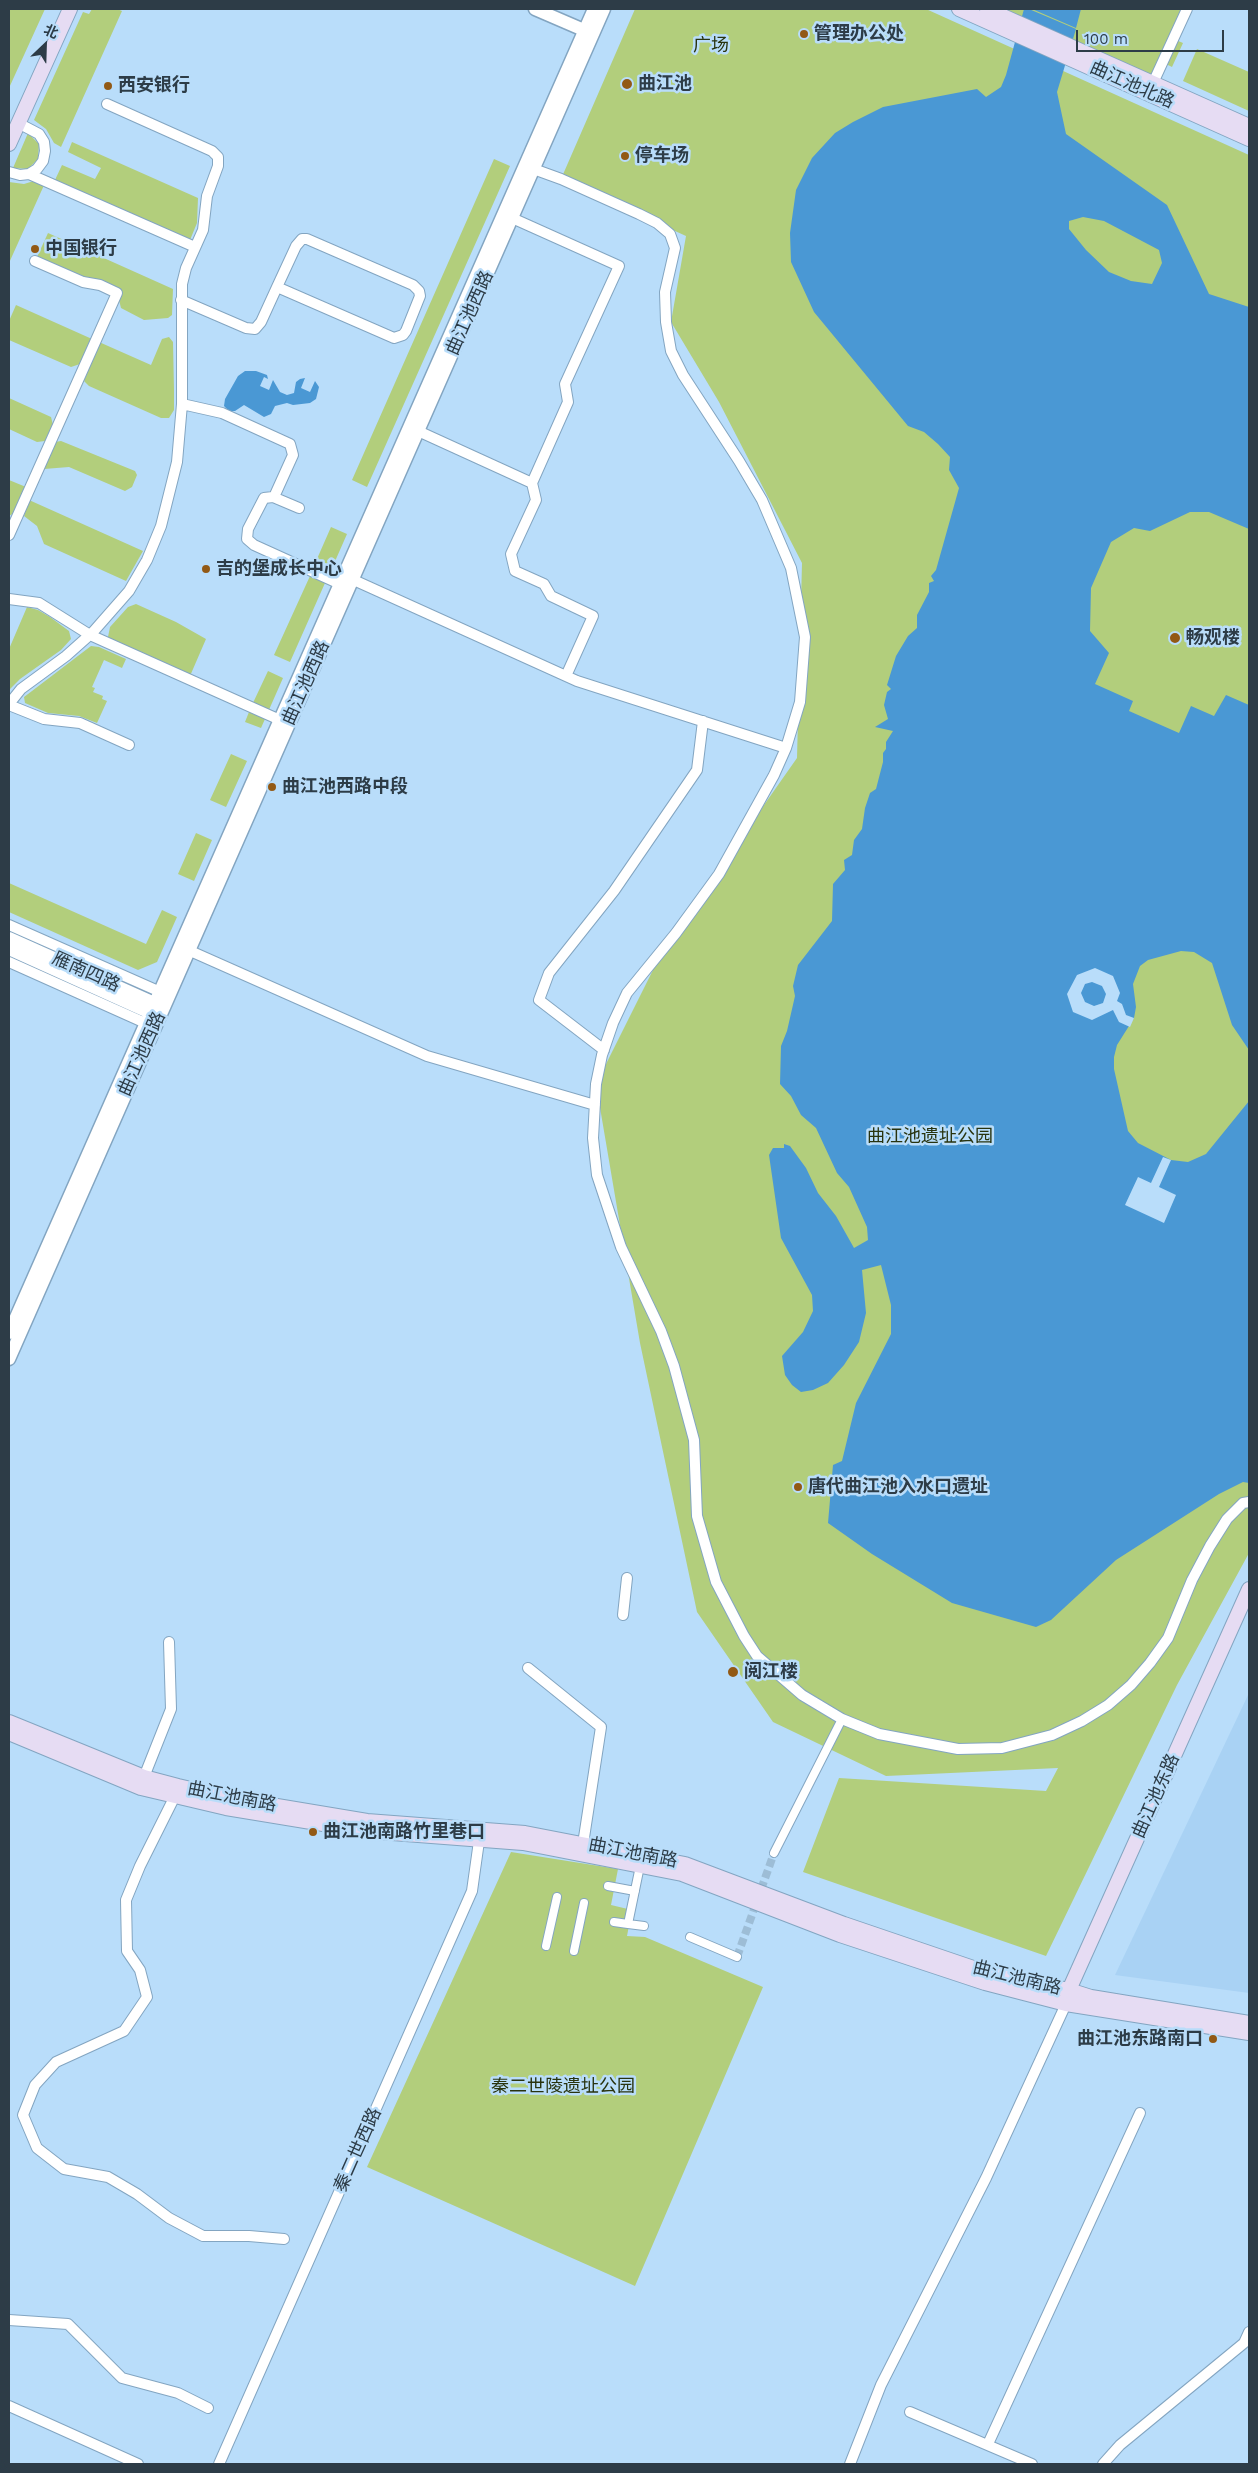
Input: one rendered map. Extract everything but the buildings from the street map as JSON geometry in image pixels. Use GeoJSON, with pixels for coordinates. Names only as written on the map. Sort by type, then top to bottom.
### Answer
{"type":"FeatureCollection","features":[{"type":"Feature","properties":{"kind":"main road"},"geometry":{"type":"LineString","coordinates":[[9,144],[13,122],[60,9]]}},
{"type":"Feature","properties":{"kind":"main road"},"geometry":{"type":"LineString","coordinates":[[13,122],[70,9]]}},
{"type":"Feature","properties":{"kind":"main road","name":"曲江池北路"},"geometry":{"type":"LineString","coordinates":[[959,9],[1135,81],[1153,83],[1249,126]]}},
{"type":"Feature","properties":{"kind":"main road","name":"曲江池北路"},"geometry":{"type":"LineString","coordinates":[[987,9],[1249,139]]}},
{"type":"Feature","properties":{"kind":"main road","name":"曲江池东路"},"geometry":{"type":"LineString","coordinates":[[1068,1997],[1249,1589]]}},
{"type":"Feature","properties":{"kind":"main road","name":"曲江池南路"},"geometry":{"type":"LineString","coordinates":[[9,1722],[144,1777],[229,1798],[368,1821],[480,1835],[682,1874],[840,1934],[985,1983],[1068,1997],[1249,2033]]}},
{"type":"Feature","properties":{"kind":"main road","name":"曲江池南路"},"geometry":{"type":"LineString","coordinates":[[9,1733],[141,1788],[226,1808],[366,1832],[480,1835],[525,1833],[685,1864],[844,1924],[988,1973],[1068,1997],[1091,1998],[1249,2022]]}},
{"type":"Feature","properties":{"kind":"street"},"geometry":{"type":"LineString","coordinates":[[536,9],[589,32]]}},
{"type":"Feature","properties":{"kind":"street","name":"曲江池西路"},"geometry":{"type":"LineString","coordinates":[[589,32],[594,9]]}},
{"type":"Feature","properties":{"kind":"street","name":"曲江池西路"},"geometry":{"type":"LineString","coordinates":[[9,1359],[280,720],[345,579],[589,32],[604,9]]}},
{"type":"Feature","properties":{"kind":"street"},"geometry":{"type":"LineString","coordinates":[[1153,83],[1186,9]]}},
{"type":"Feature","properties":{"kind":"street"},"geometry":{"type":"LineString","coordinates":[[107,104],[212,151],[218,157],[218,166],[207,196],[203,230],[184,275],[181,300],[182,404],[174,476],[154,543],[129,591],[90,635],[66,656],[20,689],[9,705],[44,719],[80,723],[129,745]]}},
{"type":"Feature","properties":{"kind":"street"},"geometry":{"type":"LineString","coordinates":[[9,172],[20,175],[29,174],[37,169],[43,161],[45,151],[44,142],[38,134],[13,122]]}},
{"type":"Feature","properties":{"kind":"street"},"geometry":{"type":"LineString","coordinates":[[529,168],[562,179],[639,214],[657,223],[670,234],[675,248],[665,292],[666,322],[671,351],[683,375],[762,500],[791,568],[805,637],[804,673],[800,702],[786,748],[754,815],[719,874],[676,933],[627,993],[613,1023],[596,1084],[593,1138],[598,1174],[621,1247],[661,1330],[674,1366],[694,1440],[697,1516],[716,1582],[744,1636],[757,1656],[802,1695],[842,1719],[878,1734],[958,1749],[1002,1748],[1052,1735],[1082,1721],[1108,1705],[1150,1663],[1168,1638],[1192,1580],[1210,1546],[1227,1519],[1244,1503],[1249,1502]]}},
{"type":"Feature","properties":{"kind":"street","name":"曲江池西路"},"geometry":{"type":"LineString","coordinates":[[9,1333],[157,1010],[188,950],[345,579],[418,431],[512,218],[529,168]]}},
{"type":"Feature","properties":{"kind":"street"},"geometry":{"type":"LineString","coordinates":[[29,174],[195,248]]}},
{"type":"Feature","properties":{"kind":"street"},"geometry":{"type":"LineString","coordinates":[[512,218],[619,266],[565,384],[568,402],[532,483],[536,500],[511,554],[515,571],[544,584],[551,596],[593,616],[566,676]]}},
{"type":"Feature","properties":{"kind":"street"},"geometry":{"type":"LineString","coordinates":[[181,300],[250,330],[261,322],[277,287],[298,242],[307,238],[413,285],[419,291],[420,296],[406,331],[394,338],[277,287]]}},
{"type":"Feature","properties":{"kind":"street"},"geometry":{"type":"LineString","coordinates":[[9,535],[116,293],[100,286],[83,282],[36,261]]}},
{"type":"Feature","properties":{"kind":"street"},"geometry":{"type":"LineString","coordinates":[[182,404],[222,413],[290,444],[293,455],[274,497]]}},
{"type":"Feature","properties":{"kind":"street"},"geometry":{"type":"LineString","coordinates":[[418,431],[532,483]]}},
{"type":"Feature","properties":{"kind":"street"},"geometry":{"type":"LineString","coordinates":[[299,508],[274,497],[266,497],[260,502],[246,534],[250,542],[345,579],[566,676],[786,748]]}},
{"type":"Feature","properties":{"kind":"street"},"geometry":{"type":"LineString","coordinates":[[9,599],[39,603],[90,635],[280,720]]}},
{"type":"Feature","properties":{"kind":"street"},"geometry":{"type":"LineString","coordinates":[[604,1050],[539,1000],[549,973],[614,890],[697,770],[703,721]]}},
{"type":"Feature","properties":{"kind":"street"},"geometry":{"type":"LineString","coordinates":[[9,925],[157,1010]]}},
{"type":"Feature","properties":{"kind":"street","name":"雁南四路"},"geometry":{"type":"LineString","coordinates":[[9,938],[157,1010]]}},
{"type":"Feature","properties":{"kind":"street","name":"雁南四路"},"geometry":{"type":"LineString","coordinates":[[9,949],[157,1010]]}},
{"type":"Feature","properties":{"kind":"street"},"geometry":{"type":"LineString","coordinates":[[188,950],[427,1056],[595,1105]]}},
{"type":"Feature","properties":{"kind":"street"},"geometry":{"type":"LineString","coordinates":[[9,962],[157,1010]]}},
{"type":"Feature","properties":{"kind":"street"},"geometry":{"type":"LineString","coordinates":[[623,1615],[627,1578]]}},
{"type":"Feature","properties":{"kind":"street"},"geometry":{"type":"LineString","coordinates":[[144,1777],[171,1709],[169,1642]]}},
{"type":"Feature","properties":{"kind":"street"},"geometry":{"type":"LineString","coordinates":[[528,1668],[601,1727],[583,1844]]}},
{"type":"Feature","properties":{"kind":"street"},"geometry":{"type":"LineString","coordinates":[[774,1854],[842,1719]]}},
{"type":"Feature","properties":{"kind":"street"},"geometry":{"type":"LineString","coordinates":[[175,1796],[140,1866],[126,1900],[127,1951],[140,1970],[147,1997],[124,2031],[56,2062],[35,2085],[23,2115],[37,2148],[64,2169],[108,2177],[137,2194],[169,2218],[203,2236],[250,2236],[284,2239]]}},
{"type":"Feature","properties":{"kind":"street","name":"秦二世西路"},"geometry":{"type":"LineString","coordinates":[[219,2464],[472,1891],[480,1835]]}},
{"type":"Feature","properties":{"kind":"street"},"geometry":{"type":"LineString","coordinates":[[628,1924],[640,1866]]}},
{"type":"Feature","properties":{"kind":"street"},"geometry":{"type":"LineString","coordinates":[[608,1886],[635,1891]]}},
{"type":"Feature","properties":{"kind":"street"},"geometry":{"type":"LineString","coordinates":[[546,1946],[557,1898]]}},
{"type":"Feature","properties":{"kind":"street"},"geometry":{"type":"LineString","coordinates":[[574,1951],[584,1903]]}},
{"type":"Feature","properties":{"kind":"street"},"geometry":{"type":"LineString","coordinates":[[614,1922],[644,1926]]}},
{"type":"Feature","properties":{"kind":"street"},"geometry":{"type":"LineString","coordinates":[[690,1937],[737,1957]]}},
{"type":"Feature","properties":{"kind":"street"},"geometry":{"type":"LineString","coordinates":[[850,2464],[882,2385],[986,2178],[1068,1997]]}},
{"type":"Feature","properties":{"kind":"street"},"geometry":{"type":"LineString","coordinates":[[988,2444],[1140,2112]]}},
{"type":"Feature","properties":{"kind":"street"},"geometry":{"type":"LineString","coordinates":[[9,2320],[68,2324],[122,2378],[178,2393],[208,2408]]}},
{"type":"Feature","properties":{"kind":"street"},"geometry":{"type":"LineString","coordinates":[[1103,2464],[1120,2445],[1244,2343],[1249,2332]]}},
{"type":"Feature","properties":{"kind":"street"},"geometry":{"type":"LineString","coordinates":[[9,2406],[138,2464]]}},
{"type":"Feature","properties":{"kind":"street"},"geometry":{"type":"LineString","coordinates":[[910,2412],[1032,2464]]}},
{"type":"Feature","properties":{"kind":"shaded area"},"geometry":{"type":"Polygon","coordinates":[[[1249,1693],[1249,1993],[1115,1975],[1249,1693]]]}},
{"type":"Feature","properties":{"kind":"green space"},"geometry":{"type":"Polygon","coordinates":[[[9,9],[45,9],[9,88],[9,9]]]}},
{"type":"Feature","properties":{"kind":"green space"},"geometry":{"type":"Polygon","coordinates":[[[92,9],[117,9],[122,11],[61,147],[54,143],[46,129],[34,120],[83,12],[89,14],[92,9]]]}},
{"type":"Feature","properties":{"kind":"green space","name":"曲江池遗址公园"},"geometry":{"type":"Polygon","coordinates":[[[635,9],[926,9],[1249,155],[1249,1553],[1177,1685],[1046,1956],[803,1872],[839,1778],[1046,1791],[1058,1768],[886,1776],[773,1722],[697,1612],[640,1343],[596,1084],[665,946],[797,758],[802,563],[719,402],[671,322],[686,236],[561,179],[635,9]]]}},
{"type":"Feature","properties":{"kind":"green space"},"geometry":{"type":"Polygon","coordinates":[[[1003,9],[1182,9],[1152,75],[1003,9]]]}},
{"type":"Feature","properties":{"kind":"green space"},"geometry":{"type":"Polygon","coordinates":[[[1176,40],[1183,43],[1172,67],[1166,64],[1176,40]]]}},
{"type":"Feature","properties":{"kind":"green space"},"geometry":{"type":"Polygon","coordinates":[[[1197,49],[1249,72],[1249,111],[1183,81],[1197,49]]]}},
{"type":"Feature","properties":{"kind":"green space"},"geometry":{"type":"Polygon","coordinates":[[[28,133],[39,144],[38,159],[28,169],[13,168],[28,133]]]}},
{"type":"Feature","properties":{"kind":"green space"},"geometry":{"type":"Polygon","coordinates":[[[72,142],[198,198],[197,223],[190,240],[55,180],[62,165],[95,179],[101,168],[68,152],[72,142]]]}},
{"type":"Feature","properties":{"kind":"green space"},"geometry":{"type":"Polygon","coordinates":[[[494,159],[510,166],[367,487],[352,480],[494,159]]]}},
{"type":"Feature","properties":{"kind":"green space"},"geometry":{"type":"Polygon","coordinates":[[[37,180],[45,183],[9,263],[9,182],[24,184],[37,180]]]}},
{"type":"Feature","properties":{"kind":"green space"},"geometry":{"type":"Polygon","coordinates":[[[48,233],[173,289],[172,315],[168,318],[144,320],[121,308],[119,300],[122,291],[100,281],[85,278],[37,257],[48,233]]]}},
{"type":"Feature","properties":{"kind":"green space"},"geometry":{"type":"Polygon","coordinates":[[[16,305],[92,339],[80,364],[71,367],[9,340],[9,321],[16,305]]]}},
{"type":"Feature","properties":{"kind":"green space"},"geometry":{"type":"Polygon","coordinates":[[[169,337],[173,342],[174,410],[169,418],[161,418],[89,386],[84,381],[99,342],[151,365],[162,339],[169,337]]]}},
{"type":"Feature","properties":{"kind":"green space"},"geometry":{"type":"Polygon","coordinates":[[[9,398],[51,417],[53,425],[45,441],[37,442],[9,429],[9,398]]]}},
{"type":"Feature","properties":{"kind":"green space"},"geometry":{"type":"Polygon","coordinates":[[[61,441],[135,471],[137,475],[132,487],[125,491],[69,467],[44,469],[55,442],[61,441]]]}},
{"type":"Feature","properties":{"kind":"green space"},"geometry":{"type":"Polygon","coordinates":[[[9,480],[26,487],[14,513],[9,516],[9,480]]]}},
{"type":"Feature","properties":{"kind":"green space"},"geometry":{"type":"Polygon","coordinates":[[[29,500],[143,551],[126,581],[44,544],[37,526],[24,516],[29,500]]]}},
{"type":"Feature","properties":{"kind":"green space"},"geometry":{"type":"Polygon","coordinates":[[[331,527],[347,534],[329,575],[313,568],[331,527]]]}},
{"type":"Feature","properties":{"kind":"green space"},"geometry":{"type":"Polygon","coordinates":[[[310,576],[325,583],[290,662],[274,655],[310,576]]]}},
{"type":"Feature","properties":{"kind":"green space"},"geometry":{"type":"Polygon","coordinates":[[[136,604],[176,622],[206,639],[190,676],[108,637],[110,627],[128,607],[136,604]]]}},
{"type":"Feature","properties":{"kind":"green space"},"geometry":{"type":"Polygon","coordinates":[[[27,607],[38,610],[50,617],[69,631],[71,639],[61,650],[20,679],[9,690],[9,649],[27,607]]]}},
{"type":"Feature","properties":{"kind":"green space"},"geometry":{"type":"Polygon","coordinates":[[[91,646],[99,647],[126,659],[122,668],[104,660],[92,687],[95,688],[93,692],[103,696],[102,699],[107,701],[97,723],[79,716],[48,713],[25,703],[24,697],[91,646]]]}},
{"type":"Feature","properties":{"kind":"green space"},"geometry":{"type":"Polygon","coordinates":[[[268,671],[283,678],[268,712],[252,705],[268,671]]]}},
{"type":"Feature","properties":{"kind":"green space"},"geometry":{"type":"Polygon","coordinates":[[[249,712],[265,719],[261,728],[245,722],[249,712]]]}},
{"type":"Feature","properties":{"kind":"green space"},"geometry":{"type":"Polygon","coordinates":[[[231,754],[247,761],[226,807],[210,800],[231,754]]]}},
{"type":"Feature","properties":{"kind":"green space"},"geometry":{"type":"Polygon","coordinates":[[[196,833],[212,840],[194,881],[178,874],[196,833]]]}},
{"type":"Feature","properties":{"kind":"green space"},"geometry":{"type":"Polygon","coordinates":[[[9,883],[146,944],[162,910],[177,917],[157,962],[138,970],[9,912],[9,883]]]}},
{"type":"Feature","properties":{"kind":"green space","name":"秦二世陵遗址公园"},"geometry":{"type":"Polygon","coordinates":[[[511,1852],[618,1869],[611,1905],[632,1910],[627,1936],[645,1937],[763,1987],[635,2286],[367,2167],[511,1852]]]}},
{"type":"Feature","properties":{"kind":"water"},"geometry":{"type":"Polygon","coordinates":[[[1024,9],[1029,9],[1076,29],[1057,92],[1066,134],[1167,205],[1209,294],[1249,307],[1249,529],[1209,512],[1190,512],[1150,531],[1134,528],[1111,542],[1091,588],[1090,631],[1109,653],[1095,684],[1133,701],[1129,711],[1179,733],[1191,706],[1214,716],[1226,695],[1249,705],[1249,1050],[1232,1025],[1212,963],[1194,952],[1181,951],[1148,960],[1140,966],[1133,984],[1136,1007],[1134,1018],[1117,1045],[1114,1069],[1128,1131],[1138,1143],[1171,1160],[1188,1162],[1206,1154],[1249,1101],[1249,1483],[1243,1482],[1219,1494],[1116,1560],[1051,1620],[1036,1627],[952,1603],[872,1554],[828,1523],[833,1465],[842,1461],[856,1403],[891,1334],[891,1305],[881,1265],[862,1270],[866,1313],[859,1342],[844,1365],[828,1383],[813,1390],[801,1392],[792,1385],[785,1375],[782,1356],[803,1332],[813,1311],[812,1295],[781,1238],[769,1155],[773,1148],[784,1148],[784,1144],[790,1146],[806,1168],[818,1193],[836,1216],[854,1248],[868,1240],[867,1227],[849,1187],[837,1173],[816,1128],[801,1115],[791,1096],[780,1084],[781,1046],[787,1031],[795,996],[793,986],[798,965],[832,921],[833,884],[845,870],[844,860],[852,855],[854,840],[862,829],[865,808],[870,793],[876,789],[886,742],[893,731],[875,727],[888,719],[884,705],[887,692],[891,689],[887,685],[896,656],[908,636],[917,628],[917,615],[929,592],[929,583],[934,581],[931,576],[936,570],[959,488],[949,470],[950,457],[924,432],[908,426],[814,312],[791,262],[790,233],[796,190],[812,158],[835,133],[853,122],[883,107],[977,89],[986,97],[1001,87],[1024,9]],[[1083,217],[1069,221],[1069,229],[1086,250],[1109,272],[1131,281],[1152,284],[1162,263],[1159,250],[1104,221],[1083,217]]]}},
{"type":"Feature","properties":{"kind":"water"},"geometry":{"type":"Polygon","coordinates":[[[1032,9],[1081,9],[1076,28],[1032,9]]]}},
{"type":"Feature","properties":{"kind":"water"},"geometry":{"type":"Polygon","coordinates":[[[245,371],[256,371],[267,375],[268,379],[264,377],[260,386],[269,390],[273,380],[280,392],[287,395],[294,393],[296,382],[300,379],[305,378],[301,388],[310,392],[315,381],[319,387],[316,399],[310,403],[293,405],[287,403],[275,406],[271,414],[264,417],[244,405],[235,411],[229,411],[224,406],[225,399],[238,376],[245,371]]]}},
{"type":"Feature","properties":{"kind":"pier"},"geometry":{"type":"Polygon","coordinates":[[[1095,968],[1113,976],[1120,993],[1117,1001],[1122,1004],[1126,1015],[1134,1018],[1130,1027],[1119,1022],[1113,1010],[1092,1020],[1073,1012],[1067,994],[1077,975],[1095,968]],[[1092,982],[1085,984],[1081,993],[1085,1002],[1094,1006],[1103,1003],[1106,994],[1102,986],[1092,982]]]}},
{"type":"Feature","properties":{"kind":"pier"},"geometry":{"type":"Polygon","coordinates":[[[1163,1157],[1171,1160],[1159,1187],[1176,1195],[1164,1223],[1125,1205],[1138,1177],[1151,1183],[1163,1157]]]}},
{"type":"Feature","properties":{"kind":"tunnel"},"geometry":{"type":"LineString","coordinates":[[737,1957],[774,1853]]}},
{"type":"Feature","properties":{"kind":"place","name":"管理办公处"},"geometry":{"type":"Point","coordinates":[804,34]}},
{"type":"Feature","properties":{"kind":"place","name":"曲江池"},"geometry":{"type":"Point","coordinates":[627,84]}},
{"type":"Feature","properties":{"kind":"place","name":"西安银行"},"geometry":{"type":"Point","coordinates":[108,86]}},
{"type":"Feature","properties":{"kind":"place","name":"停车场"},"geometry":{"type":"Point","coordinates":[625,156]}},
{"type":"Feature","properties":{"kind":"place","name":"中国银行"},"geometry":{"type":"Point","coordinates":[35,249]}},
{"type":"Feature","properties":{"kind":"place","name":"吉的堡成长中心"},"geometry":{"type":"Point","coordinates":[206,569]}},
{"type":"Feature","properties":{"kind":"place","name":"畅观楼"},"geometry":{"type":"Point","coordinates":[1175,638]}},
{"type":"Feature","properties":{"kind":"place","name":"曲江池西路中段"},"geometry":{"type":"Point","coordinates":[272,787]}},
{"type":"Feature","properties":{"kind":"place","name":"唐代曲江池入水口遗址"},"geometry":{"type":"Point","coordinates":[798,1487]}},
{"type":"Feature","properties":{"kind":"place","name":"阅江楼"},"geometry":{"type":"Point","coordinates":[733,1672]}},
{"type":"Feature","properties":{"kind":"place","name":"曲江池南路竹里巷口"},"geometry":{"type":"Point","coordinates":[313,1832]}},
{"type":"Feature","properties":{"kind":"place","name":"曲江池东路南口"},"geometry":{"type":"Point","coordinates":[1213,2039]}},
{"type":"Feature","properties":{"kind":"park label","name":"广场"},"geometry":{"type":"Point","coordinates":[711,46]}}]}
